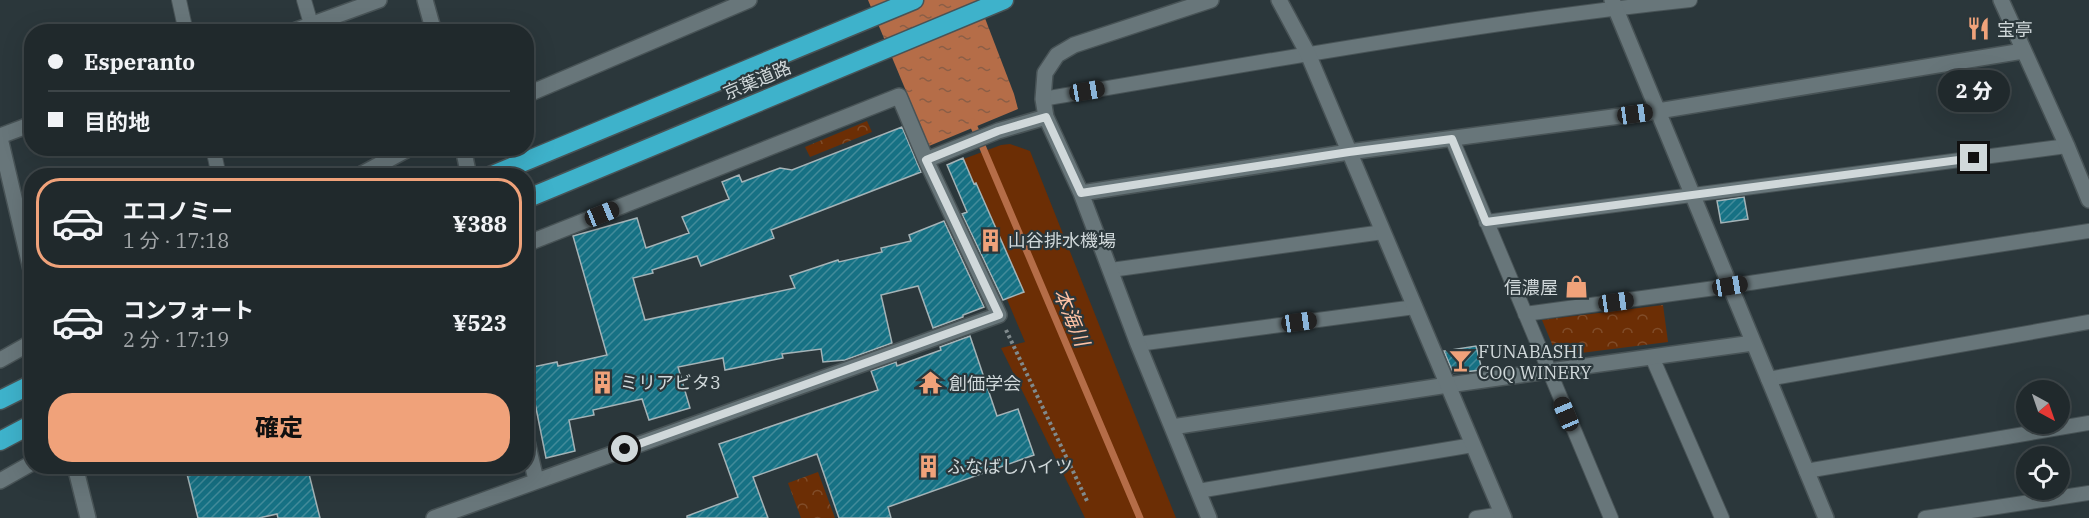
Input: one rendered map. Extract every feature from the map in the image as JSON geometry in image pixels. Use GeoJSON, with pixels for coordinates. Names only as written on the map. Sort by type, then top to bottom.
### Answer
{"type":"FeatureCollection","features":[{"type":"Feature","properties":{"kind":"highway","name":"京葉道路"},"geometry":{"type":"LineString","coordinates":[[509,168],[914,0]]}},
{"type":"Feature","properties":{"kind":"highway","name":"京葉道路"},"geometry":{"type":"LineString","coordinates":[[534,196],[1004,0]]}},
{"type":"Feature","properties":{"kind":"highway"},"geometry":{"type":"LineString","coordinates":[[0,400],[24,388]]}},
{"type":"Feature","properties":{"kind":"highway"},"geometry":{"type":"LineString","coordinates":[[0,441],[24,428]]}},
{"type":"Feature","properties":{"kind":"street"},"geometry":{"type":"LineString","coordinates":[[310,24],[379,0]]}},
{"type":"Feature","properties":{"kind":"street"},"geometry":{"type":"LineString","coordinates":[[425,0],[432,24]]}},
{"type":"Feature","properties":{"kind":"street"},"geometry":{"type":"LineString","coordinates":[[534,91],[749,0]]}},
{"type":"Feature","properties":{"kind":"street"},"geometry":{"type":"LineString","coordinates":[[1209,518],[1138,344],[1081,193],[1046,117],[1043,99],[1045,73],[1057,56],[1074,45],[1211,0]]}},
{"type":"Feature","properties":{"kind":"street"},"geometry":{"type":"LineString","coordinates":[[1279,0],[1308,54],[1503,516]]}},
{"type":"Feature","properties":{"kind":"street"},"geometry":{"type":"LineString","coordinates":[[2001,0],[2089,200]]}},
{"type":"Feature","properties":{"kind":"street"},"geometry":{"type":"LineString","coordinates":[[1614,4],[1826,518]]}},
{"type":"Feature","properties":{"kind":"street"},"geometry":{"type":"LineString","coordinates":[[1081,193],[1349,152],[1658,111],[2023,51]]}},
{"type":"Feature","properties":{"kind":"street"},"geometry":{"type":"LineString","coordinates":[[434,518],[999,315],[926,160],[899,96],[534,241]]}},
{"type":"Feature","properties":{"kind":"street"},"geometry":{"type":"LineString","coordinates":[[926,160],[998,131],[1046,117]]}},
{"type":"Feature","properties":{"kind":"street"},"geometry":{"type":"LineString","coordinates":[[24,129],[1,144],[24,240]]}},
{"type":"Feature","properties":{"kind":"street"},"geometry":{"type":"LineString","coordinates":[[373,168],[395,156]]}},
{"type":"Feature","properties":{"kind":"street"},"geometry":{"type":"LineString","coordinates":[[1172,427],[1448,385],[1753,343]]}},
{"type":"Feature","properties":{"kind":"street"},"geometry":{"type":"LineString","coordinates":[[0,360],[24,346]]}},
{"type":"Feature","properties":{"kind":"street"},"geometry":{"type":"LineString","coordinates":[[0,481],[24,468]]}},
{"type":"Feature","properties":{"kind":"street"},"geometry":{"type":"LineString","coordinates":[[534,471],[536,480]]}},
{"type":"Feature","properties":{"kind":"street"},"geometry":{"type":"LineString","coordinates":[[77,474],[88,518]]}},
{"type":"Feature","properties":{"kind":"lane"},"geometry":{"type":"LineString","coordinates":[[178,0],[184,24]]}},
{"type":"Feature","properties":{"kind":"lane"},"geometry":{"type":"LineString","coordinates":[[304,0],[310,24]]}},
{"type":"Feature","properties":{"kind":"lane"},"geometry":{"type":"LineString","coordinates":[[1043,99],[1614,4],[1690,0]]}},
{"type":"Feature","properties":{"kind":"lane"},"geometry":{"type":"LineString","coordinates":[[1452,139],[1611,518]]}},
{"type":"Feature","properties":{"kind":"lane"},"geometry":{"type":"LineString","coordinates":[[1486,222],[2067,146]]}},
{"type":"Feature","properties":{"kind":"lane"},"geometry":{"type":"LineString","coordinates":[[1525,314],[1730,286],[2089,231]]}},
{"type":"Feature","properties":{"kind":"lane"},"geometry":{"type":"LineString","coordinates":[[1111,270],[1383,232]]}},
{"type":"Feature","properties":{"kind":"lane"},"geometry":{"type":"LineString","coordinates":[[1138,344],[1415,307]]}},
{"type":"Feature","properties":{"kind":"lane"},"geometry":{"type":"LineString","coordinates":[[1768,379],[2089,322]]}},
{"type":"Feature","properties":{"kind":"lane"},"geometry":{"type":"LineString","coordinates":[[1652,357],[1722,518]]}},
{"type":"Feature","properties":{"kind":"lane"},"geometry":{"type":"LineString","coordinates":[[1806,471],[2089,423]]}},
{"type":"Feature","properties":{"kind":"lane"},"geometry":{"type":"LineString","coordinates":[[1198,491],[1473,445]]}},
{"type":"Feature","properties":{"kind":"lane"},"geometry":{"type":"LineString","coordinates":[[1925,518],[2089,493]]}},
{"type":"Feature","properties":{"kind":"lane"},"geometry":{"type":"LineString","coordinates":[[1476,518],[1503,516]]}},
{"type":"Feature","properties":{"kind":"path"},"geometry":{"type":"LineString","coordinates":[[999,315],[1088,503]]}},
{"type":"Feature","properties":{"kind":"green space"},"geometry":{"type":"Polygon","coordinates":[[[867,121],[872,132],[810,157],[805,147],[867,121]]]}},
{"type":"Feature","properties":{"kind":"green space"},"geometry":{"type":"Polygon","coordinates":[[[1010,144],[1030,151],[1176,518],[1085,518],[1001,348],[1025,342],[950,164],[1001,145],[1010,144]]]}},
{"type":"Feature","properties":{"kind":"green space"},"geometry":{"type":"Polygon","coordinates":[[[1663,305],[1668,342],[1557,356],[1542,320],[1663,305]]]}},
{"type":"Feature","properties":{"kind":"green space"},"geometry":{"type":"Polygon","coordinates":[[[818,472],[835,518],[801,518],[788,483],[818,472]]]}},
{"type":"Feature","properties":{"kind":"water"},"geometry":{"type":"Polygon","coordinates":[[[868,0],[978,0],[1018,109],[929,146],[868,0]]]}},
{"type":"Feature","properties":{"kind":"building"},"geometry":{"type":"Polygon","coordinates":[[[902,127],[921,172],[771,230],[774,238],[701,266],[697,256],[633,278],[645,320],[795,288],[790,276],[838,260],[839,262],[882,252],[881,248],[911,241],[909,235],[944,221],[984,307],[933,328],[918,286],[881,295],[892,343],[845,360],[823,362],[821,349],[782,354],[783,358],[725,370],[723,358],[678,367],[690,408],[649,420],[642,399],[593,410],[594,415],[569,420],[575,451],[546,458],[534,398],[534,367],[557,362],[558,366],[607,355],[573,236],[637,218],[646,248],[689,233],[682,217],[729,199],[722,182],[739,175],[742,182],[780,168],[792,170],[902,127]]]}},
{"type":"Feature","properties":{"kind":"building","name":"山谷排水機場"},"geometry":{"type":"Polygon","coordinates":[[[963,158],[1024,292],[1003,300],[962,214],[967,212],[947,165],[963,158]]]}},
{"type":"Feature","properties":{"kind":"building"},"geometry":{"type":"Polygon","coordinates":[[[1744,197],[1748,219],[1721,223],[1717,201],[1744,197]]]}},
{"type":"Feature","properties":{"kind":"building"},"geometry":{"type":"Polygon","coordinates":[[[970,336],[997,416],[1018,409],[1034,455],[888,507],[891,518],[839,518],[817,454],[753,477],[768,518],[687,518],[687,516],[738,497],[719,444],[878,390],[871,371],[896,362],[897,366],[941,350],[940,347],[970,336]]]}},
{"type":"Feature","properties":{"kind":"building"},"geometry":{"type":"Polygon","coordinates":[[[1476,346],[1482,370],[1453,373],[1444,351],[1476,346]]]}},
{"type":"Feature","properties":{"kind":"building"},"geometry":{"type":"Polygon","coordinates":[[[187,474],[309,474],[320,518],[278,518],[277,514],[259,518],[198,518],[187,474]]]}},
{"type":"Feature","properties":{"kind":"waterway","name":"本海川"},"geometry":{"type":"LineString","coordinates":[[972,122],[1140,518]]}},
{"type":"Feature","properties":{"kind":"place","name":"宝亭"},"geometry":{"type":"Point","coordinates":[1979,29]}},
{"type":"Feature","properties":{"kind":"place","name":"山谷排水機場"},"geometry":{"type":"Point","coordinates":[990,240]}},
{"type":"Feature","properties":{"kind":"place","name":"信濃屋"},"geometry":{"type":"Point","coordinates":[1576,287]}},
{"type":"Feature","properties":{"kind":"place","name":"FUNABASHI COQ WINERY"},"geometry":{"type":"Point","coordinates":[1460,361]}},
{"type":"Feature","properties":{"kind":"place","name":"ミリアビタ3"},"geometry":{"type":"Point","coordinates":[602,382]}},
{"type":"Feature","properties":{"kind":"place","name":"創価学会"},"geometry":{"type":"Point","coordinates":[931,383]}},
{"type":"Feature","properties":{"kind":"place","name":"ふなばしハイツ"},"geometry":{"type":"Point","coordinates":[929,466]}},
{"type":"Feature","properties":{"kind":"route"},"geometry":{"type":"LineString","coordinates":[[625,449],[999,315],[926,160],[998,131],[1046,117],[1081,193],[1349,152],[1452,139],[1486,222],[1974,158]]}}]}
